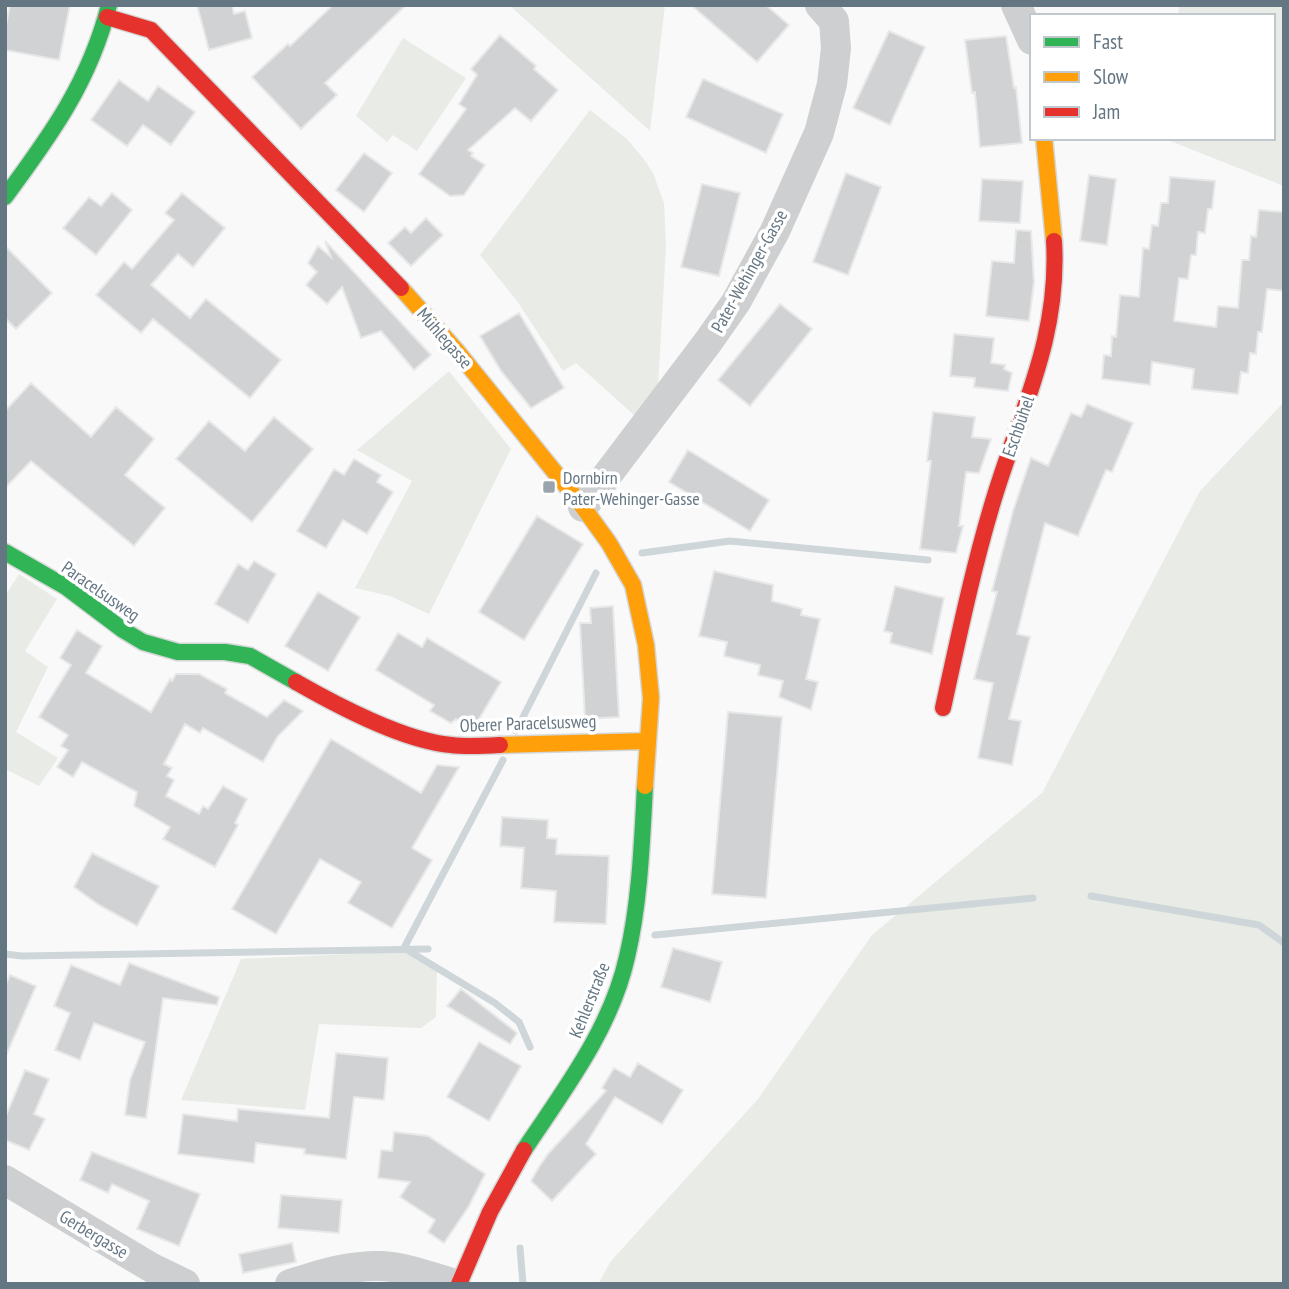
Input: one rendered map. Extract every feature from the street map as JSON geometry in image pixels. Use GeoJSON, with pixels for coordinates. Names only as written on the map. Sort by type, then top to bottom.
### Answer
{"type":"FeatureCollection","features":[{"type":"Feature","properties":{"kind":"street","name":"Pater-Wehinger-Gasse"},"geometry":{"type":"LineString","coordinates":[[583,507],[709,342],[736,302],[775,231],[819,133],[832,84],[836,48],[834,21],[820,5]]}},
{"type":"Feature","properties":{"kind":"street"},"geometry":{"type":"LineString","coordinates":[[1016,5],[1030,36]]}},
{"type":"Feature","properties":{"kind":"street","name":"Mühlegasse"},"geometry":{"type":"LineString","coordinates":[[108,11],[151,18],[400,286],[583,507],[609,542],[633,585],[646,645],[651,698]]}},
{"type":"Feature","properties":{"kind":"street"},"geometry":{"type":"LineString","coordinates":[[5,197],[74,102],[95,58],[108,11]]}},
{"type":"Feature","properties":{"kind":"street","name":"Eschbühel"},"geometry":{"type":"LineString","coordinates":[[943,708],[970,580],[986,524],[1041,362],[1054,303],[1055,266],[1044,140]]}},
{"type":"Feature","properties":{"kind":"street","name":"Paracelsusweg"},"geometry":{"type":"LineString","coordinates":[[5,552],[73,592],[128,635],[147,644],[180,653],[214,650],[236,652],[255,659],[333,702]]}},
{"type":"Feature","properties":{"kind":"street","name":"Kehlerstraße"},"geometry":{"type":"LineString","coordinates":[[457,1284],[490,1212],[520,1156],[586,1058],[606,1017],[626,958],[633,923],[651,698]]}},
{"type":"Feature","properties":{"kind":"street","name":"Oberer Paracelsusweg"},"geometry":{"type":"LineString","coordinates":[[333,702],[418,738],[449,745],[648,741]]}},
{"type":"Feature","properties":{"kind":"street","name":"Gerbergasse"},"geometry":{"type":"LineString","coordinates":[[5,1180],[152,1268],[185,1284]]}},
{"type":"Feature","properties":{"kind":"street"},"geometry":{"type":"LineString","coordinates":[[290,1284],[334,1271],[383,1266],[409,1270],[457,1284]]}},
{"type":"Feature","properties":{"kind":"shaded area"},"geometry":{"type":"Polygon","coordinates":[[[509,5],[665,5],[650,131],[509,5]]]}},
{"type":"Feature","properties":{"kind":"shaded area"},"geometry":{"type":"Polygon","coordinates":[[[1179,5],[1284,5],[1284,186],[1170,141],[1275,140],[1275,14],[1178,14],[1179,5]]]}},
{"type":"Feature","properties":{"kind":"shaded area"},"geometry":{"type":"Polygon","coordinates":[[[403,38],[466,78],[417,151],[393,135],[387,142],[356,116],[403,38]]]}},
{"type":"Feature","properties":{"kind":"shaded area"},"geometry":{"type":"Polygon","coordinates":[[[590,110],[627,139],[643,158],[653,173],[664,203],[666,246],[658,386],[635,416],[576,363],[563,371],[517,301],[480,255],[590,110]]]}},
{"type":"Feature","properties":{"kind":"shaded area"},"geometry":{"type":"Polygon","coordinates":[[[449,371],[511,449],[429,614],[390,596],[355,588],[412,481],[357,450],[449,371]]]}},
{"type":"Feature","properties":{"kind":"shaded area"},"geometry":{"type":"Polygon","coordinates":[[[1284,402],[1284,1284],[598,1284],[611,1261],[758,1099],[872,935],[1042,793],[1200,491],[1284,402]]]}},
{"type":"Feature","properties":{"kind":"shaded area"},"geometry":{"type":"Polygon","coordinates":[[[19,574],[57,599],[25,651],[48,667],[16,732],[58,758],[39,786],[5,769],[5,596],[19,574]]]}},
{"type":"Feature","properties":{"kind":"shaded area"},"geometry":{"type":"Polygon","coordinates":[[[412,953],[437,966],[436,1017],[421,1028],[319,1024],[305,1110],[181,1100],[241,959],[412,953]]]}},
{"type":"Feature","properties":{"kind":"building"},"geometry":{"type":"Polygon","coordinates":[[[10,5],[70,5],[59,60],[5,50],[5,30],[10,5]]]}},
{"type":"Feature","properties":{"kind":"building"},"geometry":{"type":"Polygon","coordinates":[[[197,5],[232,5],[234,14],[245,11],[252,38],[209,50],[197,5]]]}},
{"type":"Feature","properties":{"kind":"building"},"geometry":{"type":"Polygon","coordinates":[[[333,5],[406,5],[325,83],[337,95],[301,129],[252,77],[333,5]]]}},
{"type":"Feature","properties":{"kind":"building"},"geometry":{"type":"Polygon","coordinates":[[[691,5],[766,5],[789,25],[757,62],[691,5]]]}},
{"type":"Feature","properties":{"kind":"building"},"geometry":{"type":"Polygon","coordinates":[[[889,31],[925,47],[890,125],[853,108],[889,31]]]}},
{"type":"Feature","properties":{"kind":"building"},"geometry":{"type":"Polygon","coordinates":[[[500,35],[536,66],[534,69],[558,90],[531,121],[515,108],[468,150],[473,153],[471,156],[485,165],[464,195],[450,196],[419,174],[466,109],[459,104],[477,75],[471,69],[500,35]]]}},
{"type":"Feature","properties":{"kind":"building"},"geometry":{"type":"Polygon","coordinates":[[[1006,36],[1014,88],[1016,87],[1022,143],[980,147],[975,92],[972,93],[965,40],[1006,36]]]}},
{"type":"Feature","properties":{"kind":"building"},"geometry":{"type":"Polygon","coordinates":[[[703,79],[783,114],[766,153],[686,117],[703,79]]]}},
{"type":"Feature","properties":{"kind":"building"},"geometry":{"type":"Polygon","coordinates":[[[119,80],[148,101],[158,86],[195,112],[171,145],[143,125],[127,146],[91,120],[119,80]]]}},
{"type":"Feature","properties":{"kind":"building"},"geometry":{"type":"Polygon","coordinates":[[[364,153],[392,173],[364,212],[336,190],[364,153]]]}},
{"type":"Feature","properties":{"kind":"building"},"geometry":{"type":"Polygon","coordinates":[[[846,173],[881,187],[848,275],[813,262],[846,173]]]}},
{"type":"Feature","properties":{"kind":"building"},"geometry":{"type":"Polygon","coordinates":[[[1089,175],[1116,179],[1107,245],[1080,241],[1089,175]]]}},
{"type":"Feature","properties":{"kind":"building"},"geometry":{"type":"Polygon","coordinates":[[[1170,177],[1215,181],[1212,209],[1208,209],[1205,233],[1198,232],[1196,255],[1191,255],[1188,279],[1179,278],[1174,321],[1216,327],[1218,306],[1238,308],[1242,260],[1249,260],[1251,236],[1256,237],[1259,210],[1284,212],[1284,291],[1267,289],[1262,332],[1258,332],[1256,354],[1250,353],[1248,373],[1241,372],[1238,394],[1192,389],[1194,369],[1152,362],[1150,385],[1102,379],[1104,355],[1111,356],[1112,336],[1116,337],[1120,295],[1139,297],[1143,248],[1149,249],[1152,225],[1158,226],[1161,203],[1168,203],[1170,177]]]}},
{"type":"Feature","properties":{"kind":"building"},"geometry":{"type":"Polygon","coordinates":[[[982,179],[1023,181],[1020,223],[979,221],[982,179]]]}},
{"type":"Feature","properties":{"kind":"building"},"geometry":{"type":"Polygon","coordinates":[[[702,184],[740,193],[719,276],[681,267],[702,184]]]}},
{"type":"Feature","properties":{"kind":"building"},"geometry":{"type":"Polygon","coordinates":[[[112,193],[132,210],[96,255],[63,228],[89,197],[101,206],[112,193]]]}},
{"type":"Feature","properties":{"kind":"building"},"geometry":{"type":"Polygon","coordinates":[[[182,193],[225,228],[193,267],[178,254],[151,285],[190,318],[206,299],[281,360],[250,398],[153,319],[141,333],[96,295],[124,262],[132,269],[174,220],[165,213],[182,193]]]}},
{"type":"Feature","properties":{"kind":"building"},"geometry":{"type":"Polygon","coordinates":[[[426,218],[443,235],[411,266],[388,243],[405,227],[411,233],[426,218]]]}},
{"type":"Feature","properties":{"kind":"building"},"geometry":{"type":"Polygon","coordinates":[[[1016,230],[1031,231],[1034,282],[1029,321],[986,316],[992,261],[1014,263],[1016,230]]]}},
{"type":"Feature","properties":{"kind":"building"},"geometry":{"type":"Polygon","coordinates":[[[325,241],[431,355],[414,370],[381,331],[361,338],[342,287],[327,304],[306,285],[317,272],[308,263],[318,246],[331,257],[325,241]]]}},
{"type":"Feature","properties":{"kind":"building"},"geometry":{"type":"Polygon","coordinates":[[[5,246],[52,293],[16,329],[5,318],[5,246]]]}},
{"type":"Feature","properties":{"kind":"building"},"geometry":{"type":"Polygon","coordinates":[[[780,304],[812,329],[750,406],[718,380],[780,304]]]}},
{"type":"Feature","properties":{"kind":"building"},"geometry":{"type":"Polygon","coordinates":[[[519,313],[564,388],[531,408],[501,371],[480,336],[519,313]]]}},
{"type":"Feature","properties":{"kind":"building"},"geometry":{"type":"Polygon","coordinates":[[[954,334],[994,338],[991,363],[1005,365],[1004,369],[1012,373],[1008,391],[974,387],[975,378],[950,376],[954,334]]]}},
{"type":"Feature","properties":{"kind":"building"},"geometry":{"type":"Polygon","coordinates":[[[31,383],[91,437],[116,407],[154,439],[125,475],[165,508],[134,546],[31,461],[5,488],[5,411],[31,383]]]}},
{"type":"Feature","properties":{"kind":"building"},"geometry":{"type":"Polygon","coordinates":[[[1087,404],[1133,423],[1112,472],[1106,470],[1078,536],[1045,523],[1017,634],[1030,637],[1009,719],[1021,721],[1012,765],[978,758],[993,683],[974,679],[997,592],[992,591],[1013,511],[1031,458],[1048,466],[1071,413],[1081,417],[1087,404]]]}},
{"type":"Feature","properties":{"kind":"building"},"geometry":{"type":"Polygon","coordinates":[[[933,412],[975,417],[972,437],[991,439],[979,473],[966,472],[959,526],[963,526],[956,553],[920,549],[931,461],[927,461],[933,412]]]}},
{"type":"Feature","properties":{"kind":"building"},"geometry":{"type":"Polygon","coordinates":[[[274,417],[313,449],[252,522],[176,459],[209,421],[245,451],[274,417]]]}},
{"type":"Feature","properties":{"kind":"building"},"geometry":{"type":"Polygon","coordinates":[[[688,450],[769,500],[750,531],[669,482],[688,450]]]}},
{"type":"Feature","properties":{"kind":"building"},"geometry":{"type":"Polygon","coordinates":[[[354,459],[381,475],[377,482],[393,492],[367,534],[343,520],[326,548],[297,531],[334,469],[344,475],[354,459]]]}},
{"type":"Feature","properties":{"kind":"building"},"geometry":{"type":"Polygon","coordinates":[[[537,516],[583,544],[524,640],[479,612],[537,516]]]}},
{"type":"Feature","properties":{"kind":"building"},"geometry":{"type":"Polygon","coordinates":[[[254,561],[276,574],[248,623],[215,604],[238,564],[248,570],[254,561]]]}},
{"type":"Feature","properties":{"kind":"building"},"geometry":{"type":"Polygon","coordinates":[[[714,571],[773,585],[772,601],[802,609],[801,615],[820,619],[806,679],[818,682],[811,710],[779,697],[783,681],[758,675],[760,665],[724,656],[727,642],[699,636],[714,571]]]}},
{"type":"Feature","properties":{"kind":"building"},"geometry":{"type":"Polygon","coordinates":[[[895,586],[944,598],[932,654],[890,643],[892,633],[884,631],[895,586]]]}},
{"type":"Feature","properties":{"kind":"building"},"geometry":{"type":"Polygon","coordinates":[[[318,592],[360,617],[328,671],[285,646],[318,592]]]}},
{"type":"Feature","properties":{"kind":"building"},"geometry":{"type":"Polygon","coordinates":[[[613,606],[619,717],[585,719],[580,623],[591,623],[590,608],[613,606]]]}},
{"type":"Feature","properties":{"kind":"building"},"geometry":{"type":"Polygon","coordinates":[[[77,630],[102,646],[86,673],[151,712],[170,679],[172,681],[176,674],[199,674],[227,689],[225,693],[267,717],[284,700],[303,711],[278,736],[263,762],[203,728],[200,733],[185,724],[164,764],[172,768],[167,776],[174,780],[166,796],[199,814],[203,806],[208,809],[223,786],[247,799],[235,823],[238,825],[215,867],[163,839],[170,827],[134,806],[137,792],[82,762],[73,777],[57,767],[68,750],[61,746],[68,735],[39,717],[71,665],[60,658],[77,630]]]}},
{"type":"Feature","properties":{"kind":"building"},"geometry":{"type":"Polygon","coordinates":[[[398,633],[422,647],[427,638],[501,682],[476,724],[464,724],[456,719],[451,723],[430,711],[434,705],[376,670],[398,633]]]}},
{"type":"Feature","properties":{"kind":"building"},"geometry":{"type":"Polygon","coordinates":[[[728,712],[782,717],[766,898],[712,894],[728,712]]]}},
{"type":"Feature","properties":{"kind":"building"},"geometry":{"type":"Polygon","coordinates":[[[331,739],[421,793],[437,765],[459,767],[412,848],[432,860],[392,928],[348,903],[361,882],[320,859],[276,934],[232,909],[331,739]]]}},
{"type":"Feature","properties":{"kind":"building"},"geometry":{"type":"Polygon","coordinates":[[[502,817],[548,820],[547,838],[557,839],[556,854],[609,856],[606,924],[554,922],[556,891],[521,888],[524,848],[500,846],[502,817]]]}},
{"type":"Feature","properties":{"kind":"building"},"geometry":{"type":"Polygon","coordinates":[[[92,853],[159,886],[137,926],[99,905],[74,887],[92,853]]]}},
{"type":"Feature","properties":{"kind":"building"},"geometry":{"type":"Polygon","coordinates":[[[673,948],[722,962],[710,1002],[661,987],[673,948]]]}},
{"type":"Feature","properties":{"kind":"building"},"geometry":{"type":"Polygon","coordinates":[[[129,963],[219,997],[217,1005],[163,998],[146,1118],[125,1115],[130,1080],[145,1042],[94,1023],[80,1060],[55,1050],[70,1013],[54,1006],[71,965],[120,985],[129,963]]]}},
{"type":"Feature","properties":{"kind":"building"},"geometry":{"type":"Polygon","coordinates":[[[10,975],[36,986],[5,1058],[5,986],[10,975]]]}},
{"type":"Feature","properties":{"kind":"building"},"geometry":{"type":"Polygon","coordinates":[[[461,989],[517,1033],[510,1044],[447,1006],[461,989]]]}},
{"type":"Feature","properties":{"kind":"building"},"geometry":{"type":"Polygon","coordinates":[[[479,1042],[521,1066],[489,1121],[447,1097],[479,1042]]]}},
{"type":"Feature","properties":{"kind":"building"},"geometry":{"type":"Polygon","coordinates":[[[336,1053],[388,1058],[384,1100],[354,1097],[346,1159],[304,1154],[305,1149],[256,1143],[254,1163],[178,1154],[183,1114],[237,1121],[238,1109],[329,1118],[336,1053]]]}},
{"type":"Feature","properties":{"kind":"building"},"geometry":{"type":"Polygon","coordinates":[[[638,1063],[683,1090],[662,1124],[615,1097],[586,1144],[596,1154],[552,1201],[531,1181],[539,1167],[606,1091],[602,1088],[614,1068],[630,1077],[638,1063]]]}},
{"type":"Feature","properties":{"kind":"building"},"geometry":{"type":"Polygon","coordinates":[[[25,1070],[49,1079],[34,1114],[45,1119],[29,1150],[5,1140],[5,1118],[25,1070]]]}},
{"type":"Feature","properties":{"kind":"building"},"geometry":{"type":"Polygon","coordinates":[[[394,1132],[428,1136],[485,1174],[469,1206],[444,1243],[428,1232],[435,1220],[400,1197],[410,1182],[378,1178],[381,1150],[392,1151],[394,1132]]]}},
{"type":"Feature","properties":{"kind":"building"},"geometry":{"type":"Polygon","coordinates":[[[92,1152],[200,1194],[179,1246],[137,1229],[149,1201],[112,1184],[108,1193],[80,1180],[92,1152]]]}},
{"type":"Feature","properties":{"kind":"building"},"geometry":{"type":"Polygon","coordinates":[[[281,1195],[342,1200],[339,1233],[278,1228],[281,1195]]]}},
{"type":"Feature","properties":{"kind":"building"},"geometry":{"type":"Polygon","coordinates":[[[292,1243],[296,1262],[243,1273],[239,1254],[292,1243]]]}},
{"type":"Feature","properties":{"kind":"waterway"},"geometry":{"type":"LineString","coordinates":[[642,553],[730,541],[928,560]]}},
{"type":"Feature","properties":{"kind":"waterway"},"geometry":{"type":"LineString","coordinates":[[516,731],[596,573]]}},
{"type":"Feature","properties":{"kind":"waterway"},"geometry":{"type":"LineString","coordinates":[[503,760],[404,948],[495,1003],[519,1022],[530,1047]]}},
{"type":"Feature","properties":{"kind":"waterway"},"geometry":{"type":"LineString","coordinates":[[1091,896],[1259,925],[1284,943]]}},
{"type":"Feature","properties":{"kind":"waterway"},"geometry":{"type":"LineString","coordinates":[[655,935],[1033,898]]}},
{"type":"Feature","properties":{"kind":"waterway"},"geometry":{"type":"LineString","coordinates":[[5,954],[22,956],[428,949]]}},
{"type":"Feature","properties":{"kind":"waterway"},"geometry":{"type":"LineString","coordinates":[[520,1248],[523,1284]]}},
{"type":"Feature","properties":{"kind":"traffic: fast"},"geometry":{"type":"LineString","coordinates":[[5,197],[38,152],[80,83],[101,33],[109,5]]}},
{"type":"Feature","properties":{"kind":"traffic: fast"},"geometry":{"type":"LineString","coordinates":[[5,552],[66,587],[143,642],[178,652],[225,652],[250,656],[296,682]]}},
{"type":"Feature","properties":{"kind":"traffic: fast"},"geometry":{"type":"LineString","coordinates":[[524,1150],[570,1082],[598,1034],[620,984],[635,915],[645,786]]}},
{"type":"Feature","properties":{"kind":"traffic: slow"},"geometry":{"type":"LineString","coordinates":[[1044,140],[1054,241]]}},
{"type":"Feature","properties":{"kind":"traffic: slow"},"geometry":{"type":"LineString","coordinates":[[401,288],[456,350],[583,507],[609,543],[633,585],[646,645],[651,698],[645,786]]}},
{"type":"Feature","properties":{"kind":"traffic: slow"},"geometry":{"type":"LineString","coordinates":[[500,745],[648,741]]}},
{"type":"Feature","properties":{"kind":"traffic: jam"},"geometry":{"type":"LineString","coordinates":[[107,17],[151,30],[401,288]]}},
{"type":"Feature","properties":{"kind":"traffic: jam"},"geometry":{"type":"LineString","coordinates":[[943,708],[985,530],[1044,344],[1051,311],[1054,241]]}},
{"type":"Feature","properties":{"kind":"traffic: jam"},"geometry":{"type":"LineString","coordinates":[[296,682],[350,711],[413,737],[457,746],[500,745]]}},
{"type":"Feature","properties":{"kind":"traffic: jam"},"geometry":{"type":"LineString","coordinates":[[459,1284],[490,1212],[524,1150]]}},
{"type":"Feature","properties":{"kind":"place","name":"Dornbirn Pater-Wehinger-Gasse"},"geometry":{"type":"Point","coordinates":[549,487]}}]}
